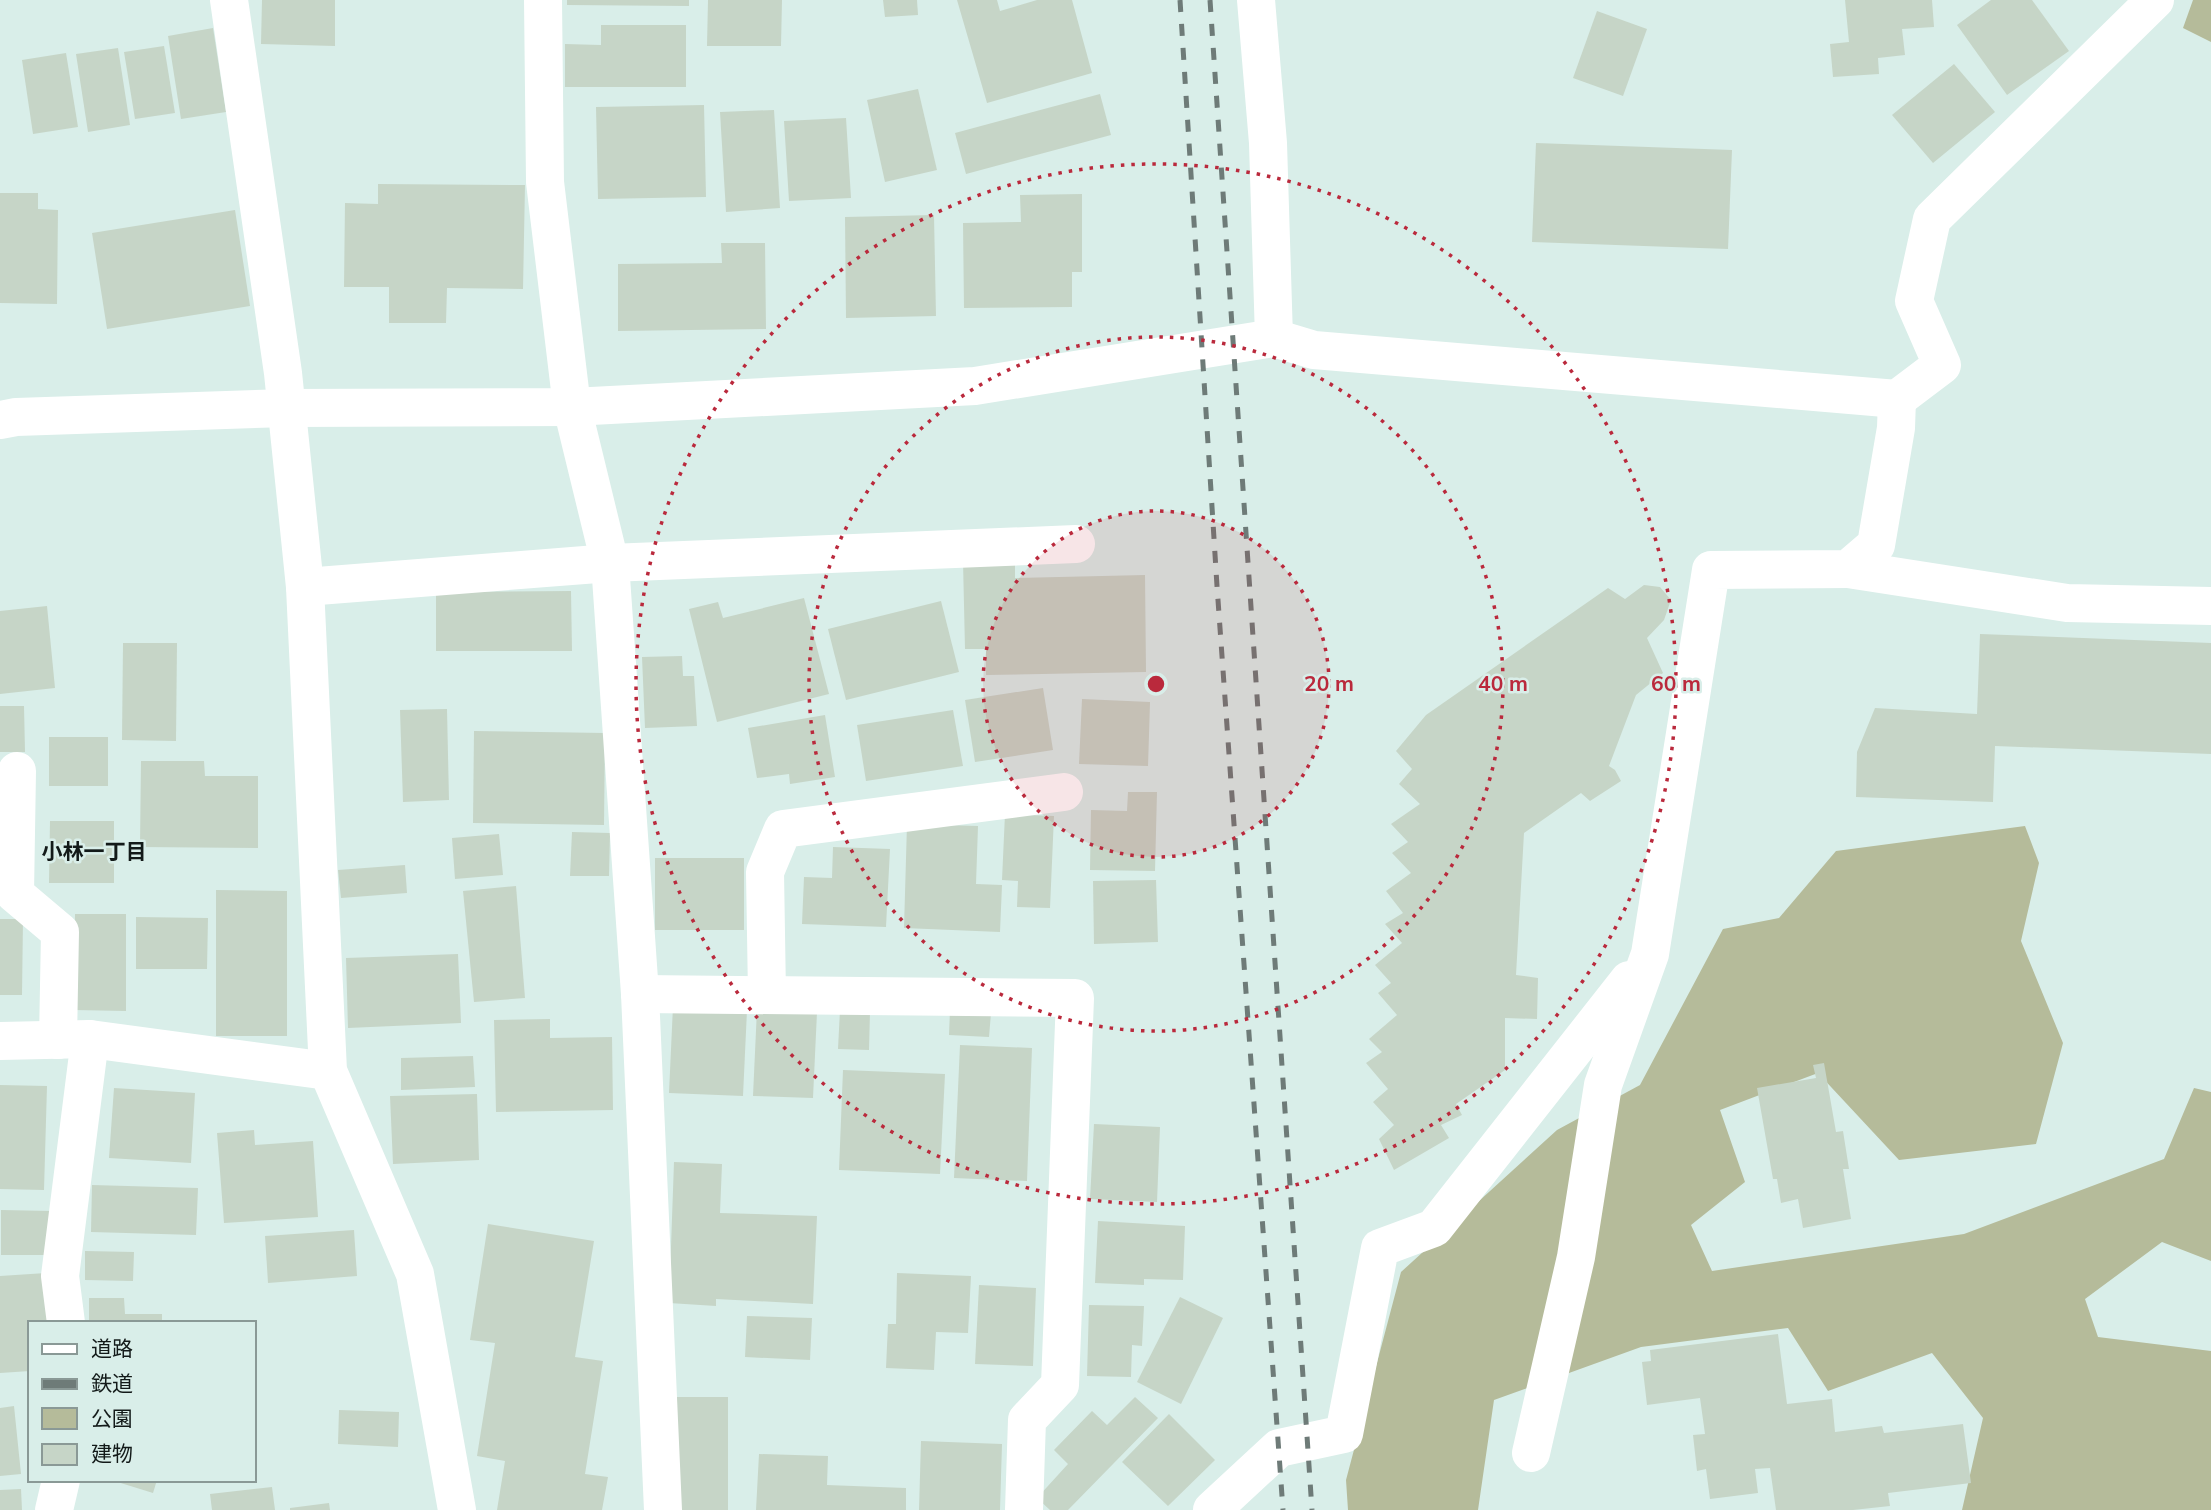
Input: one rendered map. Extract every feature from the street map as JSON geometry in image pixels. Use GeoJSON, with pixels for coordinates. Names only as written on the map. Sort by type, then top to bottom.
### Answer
{"type":"FeatureCollection","features":[{"type":"Feature","properties":{"kind":"street"},"geometry":{"type":"LineString","coordinates":[[229,0],[287,408],[305,587],[328,1071],[415,1274],[457,1510]]}},
{"type":"Feature","properties":{"kind":"street"},"geometry":{"type":"LineString","coordinates":[[543,0],[545,182],[572,407],[610,563],[640,994],[663,1510]]}},
{"type":"Feature","properties":{"kind":"street"},"geometry":{"type":"LineString","coordinates":[[1256,0],[1268,143],[1274,338]]}},
{"type":"Feature","properties":{"kind":"street"},"geometry":{"type":"LineString","coordinates":[[1848,569],[1877,545],[1897,413],[1942,365],[1914,301],[1932,219],[2155,0]]}},
{"type":"Feature","properties":{"kind":"street"},"geometry":{"type":"LineString","coordinates":[[0,420],[16,417],[287,408],[572,407],[975,386],[1274,338],[1314,350],[1897,413]]}},
{"type":"Feature","properties":{"kind":"street"},"geometry":{"type":"LineString","coordinates":[[305,587],[610,563],[1076,544]]}},
{"type":"Feature","properties":{"kind":"street"},"geometry":{"type":"LineString","coordinates":[[1531,1453],[1576,1257],[1603,1085],[1650,954],[1711,570],[1848,569],[2067,603],[2211,606]]}},
{"type":"Feature","properties":{"kind":"street"},"geometry":{"type":"LineString","coordinates":[[17,771],[15,894],[60,932],[74,1039],[60,1276],[66,1321]]}},
{"type":"Feature","properties":{"kind":"street"},"geometry":{"type":"LineString","coordinates":[[767,995],[765,872],[783,829],[1064,792]]}},
{"type":"Feature","properties":{"kind":"street"},"geometry":{"type":"LineString","coordinates":[[1212,1510],[1279,1448],[1344,1434],[1380,1248],[1434,1228],[1650,954]]}},
{"type":"Feature","properties":{"kind":"street"},"geometry":{"type":"LineString","coordinates":[[640,994],[1075,998],[1060,1385],[1027,1420],[1024,1510]]}},
{"type":"Feature","properties":{"kind":"street"},"geometry":{"type":"LineString","coordinates":[[0,1041],[74,1039],[328,1071]]}},
{"type":"Feature","properties":{"kind":"street"},"geometry":{"type":"LineString","coordinates":[[54,1510],[61,1482]]}},
{"type":"Feature","properties":{"kind":"green space"},"geometry":{"type":"Polygon","coordinates":[[[2193,0],[2211,0],[2211,42],[2183,28],[2193,0]]]}},
{"type":"Feature","properties":{"kind":"green space"},"geometry":{"type":"Polygon","coordinates":[[[2025,826],[2039,863],[2021,941],[2063,1043],[2036,1144],[1899,1160],[1818,1073],[1720,1110],[1745,1182],[1691,1225],[1712,1271],[1964,1234],[2164,1159],[2194,1088],[2211,1092],[2211,1261],[2162,1242],[2085,1299],[2098,1337],[2211,1351],[2211,1510],[1962,1510],[1983,1418],[1932,1353],[1828,1391],[1788,1328],[1641,1347],[1494,1400],[1478,1510],[1348,1510],[1346,1480],[1401,1272],[1557,1130],[1640,1085],[1723,929],[1779,918],[1836,851],[2025,826]]]}},
{"type":"Feature","properties":{"kind":"building"},"geometry":{"type":"Polygon","coordinates":[[[262,0],[335,0],[335,46],[261,44],[262,0]]]}},
{"type":"Feature","properties":{"kind":"building"},"geometry":{"type":"Polygon","coordinates":[[[567,0],[689,0],[689,6],[567,5],[567,0]]]}},
{"type":"Feature","properties":{"kind":"building"},"geometry":{"type":"Polygon","coordinates":[[[708,0],[782,0],[781,46],[707,46],[708,0]]]}},
{"type":"Feature","properties":{"kind":"building"},"geometry":{"type":"Polygon","coordinates":[[[883,0],[917,0],[918,15],[885,17],[883,0]]]}},
{"type":"Feature","properties":{"kind":"building"},"geometry":{"type":"Polygon","coordinates":[[[957,0],[997,0],[1000,11],[1037,0],[1072,0],[1092,73],[987,103],[957,0]]]}},
{"type":"Feature","properties":{"kind":"building"},"geometry":{"type":"Polygon","coordinates":[[[1845,0],[1932,0],[1934,27],[1902,29],[1905,55],[1878,58],[1879,74],[1833,77],[1830,44],[1849,42],[1845,0]]]}},
{"type":"Feature","properties":{"kind":"building"},"geometry":{"type":"Polygon","coordinates":[[[1991,0],[2032,0],[2069,51],[2007,95],[1957,25],[1991,0]]]}},
{"type":"Feature","properties":{"kind":"building"},"geometry":{"type":"Polygon","coordinates":[[[1597,11],[1647,29],[1623,96],[1573,78],[1597,11]]]}},
{"type":"Feature","properties":{"kind":"building"},"geometry":{"type":"Polygon","coordinates":[[[601,25],[686,25],[686,87],[565,87],[565,44],[601,45],[601,25]]]}},
{"type":"Feature","properties":{"kind":"building"},"geometry":{"type":"Polygon","coordinates":[[[213,28],[226,112],[181,119],[168,36],[213,28]]]}},
{"type":"Feature","properties":{"kind":"building"},"geometry":{"type":"Polygon","coordinates":[[[164,46],[175,113],[135,119],[124,52],[164,46]]]}},
{"type":"Feature","properties":{"kind":"building"},"geometry":{"type":"Polygon","coordinates":[[[118,48],[130,125],[88,132],[76,54],[118,48]]]}},
{"type":"Feature","properties":{"kind":"building"},"geometry":{"type":"Polygon","coordinates":[[[66,53],[78,127],[33,134],[22,60],[66,53]]]}},
{"type":"Feature","properties":{"kind":"building"},"geometry":{"type":"Polygon","coordinates":[[[1954,64],[1995,112],[1933,163],[1892,115],[1954,64]]]}},
{"type":"Feature","properties":{"kind":"building"},"geometry":{"type":"Polygon","coordinates":[[[918,89],[937,170],[885,182],[867,100],[918,89]]]}},
{"type":"Feature","properties":{"kind":"building"},"geometry":{"type":"Polygon","coordinates":[[[1100,94],[1111,135],[966,174],[955,133],[1100,94]]]}},
{"type":"Feature","properties":{"kind":"building"},"geometry":{"type":"Polygon","coordinates":[[[704,105],[706,197],[598,199],[596,107],[704,105]]]}},
{"type":"Feature","properties":{"kind":"building"},"geometry":{"type":"Polygon","coordinates":[[[774,110],[780,208],[726,212],[720,112],[774,110]]]}},
{"type":"Feature","properties":{"kind":"building"},"geometry":{"type":"Polygon","coordinates":[[[846,118],[851,198],[789,201],[784,121],[846,118]]]}},
{"type":"Feature","properties":{"kind":"building"},"geometry":{"type":"Polygon","coordinates":[[[1536,143],[1732,150],[1728,249],[1532,242],[1536,143]]]}},
{"type":"Feature","properties":{"kind":"building"},"geometry":{"type":"Polygon","coordinates":[[[378,184],[525,185],[523,289],[447,288],[446,323],[389,323],[389,287],[344,287],[345,203],[378,204],[378,184]]]}},
{"type":"Feature","properties":{"kind":"building"},"geometry":{"type":"Polygon","coordinates":[[[0,193],[38,193],[38,209],[58,210],[57,304],[0,303],[0,193]]]}},
{"type":"Feature","properties":{"kind":"building"},"geometry":{"type":"Polygon","coordinates":[[[1082,194],[1082,272],[1072,272],[1072,307],[964,308],[963,223],[1021,222],[1020,195],[1082,194]]]}},
{"type":"Feature","properties":{"kind":"building"},"geometry":{"type":"Polygon","coordinates":[[[235,210],[250,306],[107,329],[92,233],[235,210]]]}},
{"type":"Feature","properties":{"kind":"building"},"geometry":{"type":"Polygon","coordinates":[[[934,215],[936,316],[846,318],[845,217],[934,215]]]}},
{"type":"Feature","properties":{"kind":"building"},"geometry":{"type":"Polygon","coordinates":[[[721,243],[765,243],[766,329],[618,331],[618,264],[722,263],[721,243]]]}},
{"type":"Feature","properties":{"kind":"building"},"geometry":{"type":"Polygon","coordinates":[[[1015,560],[1015,578],[1145,575],[1146,672],[986,675],[986,649],[965,649],[963,561],[1015,560]]]}},
{"type":"Feature","properties":{"kind":"building"},"geometry":{"type":"Polygon","coordinates":[[[1644,585],[1660,587],[1671,600],[1664,620],[1647,638],[1663,673],[1636,695],[1609,766],[1615,770],[1621,781],[1590,801],[1581,793],[1524,833],[1516,975],[1538,978],[1537,1019],[1505,1018],[1505,1070],[1456,1104],[1462,1115],[1441,1125],[1449,1138],[1394,1170],[1379,1139],[1394,1125],[1373,1102],[1388,1089],[1366,1063],[1382,1052],[1369,1039],[1397,1015],[1378,993],[1391,983],[1375,965],[1402,943],[1385,924],[1403,913],[1386,891],[1411,873],[1392,853],[1408,842],[1391,824],[1420,804],[1399,784],[1412,769],[1396,751],[1426,715],[1608,588],[1625,599],[1644,585]]]}},
{"type":"Feature","properties":{"kind":"building"},"geometry":{"type":"Polygon","coordinates":[[[571,591],[572,651],[436,651],[436,592],[571,591]]]}},
{"type":"Feature","properties":{"kind":"building"},"geometry":{"type":"Polygon","coordinates":[[[804,598],[829,694],[717,722],[689,609],[718,602],[723,618],[804,598]]]}},
{"type":"Feature","properties":{"kind":"building"},"geometry":{"type":"Polygon","coordinates":[[[941,601],[959,672],[846,700],[828,629],[941,601]]]}},
{"type":"Feature","properties":{"kind":"building"},"geometry":{"type":"Polygon","coordinates":[[[47,606],[55,688],[0,694],[0,611],[47,606]]]}},
{"type":"Feature","properties":{"kind":"building"},"geometry":{"type":"Polygon","coordinates":[[[1980,634],[2211,643],[2211,754],[1995,746],[1993,802],[1856,797],[1857,752],[1875,708],[1977,714],[1980,634]]]}},
{"type":"Feature","properties":{"kind":"building"},"geometry":{"type":"Polygon","coordinates":[[[123,643],[177,643],[176,741],[122,740],[123,643]]]}},
{"type":"Feature","properties":{"kind":"building"},"geometry":{"type":"Polygon","coordinates":[[[682,656],[683,676],[694,676],[697,726],[645,728],[642,657],[682,656]]]}},
{"type":"Feature","properties":{"kind":"building"},"geometry":{"type":"Polygon","coordinates":[[[1043,688],[1053,750],[975,762],[965,700],[1043,688]]]}},
{"type":"Feature","properties":{"kind":"building"},"geometry":{"type":"Polygon","coordinates":[[[1082,699],[1150,702],[1148,766],[1079,764],[1082,699]]]}},
{"type":"Feature","properties":{"kind":"building"},"geometry":{"type":"Polygon","coordinates":[[[0,706],[24,706],[25,752],[0,752],[0,706]]]}},
{"type":"Feature","properties":{"kind":"building"},"geometry":{"type":"Polygon","coordinates":[[[447,709],[449,800],[403,802],[400,710],[447,709]]]}},
{"type":"Feature","properties":{"kind":"building"},"geometry":{"type":"Polygon","coordinates":[[[953,710],[963,766],[866,781],[857,725],[953,710]]]}},
{"type":"Feature","properties":{"kind":"building"},"geometry":{"type":"Polygon","coordinates":[[[825,715],[835,777],[790,784],[789,774],[757,778],[748,728],[825,715]]]}},
{"type":"Feature","properties":{"kind":"building"},"geometry":{"type":"Polygon","coordinates":[[[474,731],[605,733],[604,825],[473,823],[474,731]]]}},
{"type":"Feature","properties":{"kind":"building"},"geometry":{"type":"Polygon","coordinates":[[[49,737],[108,737],[108,786],[49,786],[49,737]]]}},
{"type":"Feature","properties":{"kind":"building"},"geometry":{"type":"Polygon","coordinates":[[[141,761],[204,761],[205,776],[258,776],[258,848],[140,847],[141,761]]]}},
{"type":"Feature","properties":{"kind":"building"},"geometry":{"type":"Polygon","coordinates":[[[1128,792],[1157,792],[1155,871],[1090,870],[1091,810],[1127,811],[1128,792]]]}},
{"type":"Feature","properties":{"kind":"building"},"geometry":{"type":"Polygon","coordinates":[[[1005,814],[1054,816],[1050,908],[1017,907],[1018,881],[1002,880],[1005,814]]]}},
{"type":"Feature","properties":{"kind":"building"},"geometry":{"type":"Polygon","coordinates":[[[50,821],[114,821],[114,883],[49,883],[50,821]]]}},
{"type":"Feature","properties":{"kind":"building"},"geometry":{"type":"Polygon","coordinates":[[[907,824],[978,826],[976,884],[1002,885],[1000,932],[904,928],[907,824]]]}},
{"type":"Feature","properties":{"kind":"building"},"geometry":{"type":"Polygon","coordinates":[[[572,832],[610,833],[609,876],[570,876],[572,832]]]}},
{"type":"Feature","properties":{"kind":"building"},"geometry":{"type":"Polygon","coordinates":[[[499,834],[503,875],[455,879],[452,838],[499,834]]]}},
{"type":"Feature","properties":{"kind":"building"},"geometry":{"type":"Polygon","coordinates":[[[833,847],[890,849],[886,927],[802,924],[804,877],[832,878],[833,847]]]}},
{"type":"Feature","properties":{"kind":"building"},"geometry":{"type":"Polygon","coordinates":[[[655,858],[744,858],[744,930],[655,930],[655,858]]]}},
{"type":"Feature","properties":{"kind":"building"},"geometry":{"type":"Polygon","coordinates":[[[405,865],[407,893],[341,898],[338,870],[405,865]]]}},
{"type":"Feature","properties":{"kind":"building"},"geometry":{"type":"Polygon","coordinates":[[[1156,880],[1158,942],[1094,944],[1093,881],[1156,880]]]}},
{"type":"Feature","properties":{"kind":"building"},"geometry":{"type":"Polygon","coordinates":[[[516,886],[525,998],[474,1002],[463,891],[516,886]]]}},
{"type":"Feature","properties":{"kind":"building"},"geometry":{"type":"Polygon","coordinates":[[[216,890],[287,891],[287,1036],[216,1036],[216,890]]]}},
{"type":"Feature","properties":{"kind":"building"},"geometry":{"type":"Polygon","coordinates":[[[75,914],[126,914],[126,1011],[74,1010],[75,914]]]}},
{"type":"Feature","properties":{"kind":"building"},"geometry":{"type":"Polygon","coordinates":[[[136,917],[208,918],[207,969],[136,969],[136,917]]]}},
{"type":"Feature","properties":{"kind":"building"},"geometry":{"type":"Polygon","coordinates":[[[0,919],[23,919],[22,995],[0,995],[0,919]]]}},
{"type":"Feature","properties":{"kind":"building"},"geometry":{"type":"Polygon","coordinates":[[[458,954],[461,1023],[348,1028],[346,958],[458,954]]]}},
{"type":"Feature","properties":{"kind":"building"},"geometry":{"type":"Polygon","coordinates":[[[673,1006],[747,1010],[743,1096],[669,1093],[673,1006]]]}},
{"type":"Feature","properties":{"kind":"building"},"geometry":{"type":"Polygon","coordinates":[[[757,1009],[817,1012],[813,1098],[753,1096],[757,1009]]]}},
{"type":"Feature","properties":{"kind":"building"},"geometry":{"type":"Polygon","coordinates":[[[840,1010],[870,1012],[869,1050],[838,1049],[840,1010]]]}},
{"type":"Feature","properties":{"kind":"building"},"geometry":{"type":"Polygon","coordinates":[[[950,1010],[991,1013],[989,1037],[949,1035],[950,1010]]]}},
{"type":"Feature","properties":{"kind":"building"},"geometry":{"type":"Polygon","coordinates":[[[550,1019],[550,1038],[612,1037],[613,1110],[496,1112],[494,1020],[550,1019]]]}},
{"type":"Feature","properties":{"kind":"building"},"geometry":{"type":"Polygon","coordinates":[[[960,1045],[1032,1048],[1027,1181],[954,1178],[960,1045]]]}},
{"type":"Feature","properties":{"kind":"building"},"geometry":{"type":"Polygon","coordinates":[[[473,1056],[475,1087],[401,1090],[401,1058],[473,1056]]]}},
{"type":"Feature","properties":{"kind":"building"},"geometry":{"type":"Polygon","coordinates":[[[1824,1063],[1836,1132],[1843,1131],[1849,1169],[1843,1169],[1851,1219],[1803,1228],[1798,1199],[1781,1203],[1777,1179],[1773,1179],[1757,1088],[1816,1078],[1813,1065],[1824,1063]]]}},
{"type":"Feature","properties":{"kind":"building"},"geometry":{"type":"Polygon","coordinates":[[[843,1070],[945,1074],[940,1174],[839,1170],[843,1070]]]}},
{"type":"Feature","properties":{"kind":"building"},"geometry":{"type":"Polygon","coordinates":[[[0,1085],[47,1086],[44,1190],[0,1189],[0,1085]]]}},
{"type":"Feature","properties":{"kind":"building"},"geometry":{"type":"Polygon","coordinates":[[[114,1088],[195,1093],[191,1163],[109,1158],[114,1088]]]}},
{"type":"Feature","properties":{"kind":"building"},"geometry":{"type":"Polygon","coordinates":[[[477,1094],[479,1160],[393,1164],[390,1096],[477,1094]]]}},
{"type":"Feature","properties":{"kind":"building"},"geometry":{"type":"Polygon","coordinates":[[[1094,1124],[1160,1127],[1157,1202],[1090,1199],[1094,1124]]]}},
{"type":"Feature","properties":{"kind":"building"},"geometry":{"type":"Polygon","coordinates":[[[254,1130],[255,1145],[313,1141],[318,1217],[224,1223],[217,1133],[254,1130]]]}},
{"type":"Feature","properties":{"kind":"building"},"geometry":{"type":"Polygon","coordinates":[[[674,1162],[722,1164],[720,1213],[817,1216],[813,1304],[716,1299],[716,1306],[669,1303],[674,1162]]]}},
{"type":"Feature","properties":{"kind":"building"},"geometry":{"type":"Polygon","coordinates":[[[92,1185],[198,1188],[196,1235],[91,1232],[92,1185]]]}},
{"type":"Feature","properties":{"kind":"building"},"geometry":{"type":"Polygon","coordinates":[[[1,1210],[52,1211],[51,1255],[1,1255],[1,1210]]]}},
{"type":"Feature","properties":{"kind":"building"},"geometry":{"type":"Polygon","coordinates":[[[1098,1221],[1185,1226],[1183,1280],[1144,1279],[1144,1285],[1095,1283],[1098,1221]]]}},
{"type":"Feature","properties":{"kind":"building"},"geometry":{"type":"Polygon","coordinates":[[[488,1224],[594,1241],[575,1357],[603,1361],[585,1474],[608,1477],[602,1510],[497,1510],[505,1461],[477,1456],[495,1343],[470,1340],[488,1224]]]}},
{"type":"Feature","properties":{"kind":"building"},"geometry":{"type":"Polygon","coordinates":[[[354,1230],[357,1276],[268,1283],[265,1236],[354,1230]]]}},
{"type":"Feature","properties":{"kind":"building"},"geometry":{"type":"Polygon","coordinates":[[[85,1251],[134,1252],[133,1281],[85,1280],[85,1251]]]}},
{"type":"Feature","properties":{"kind":"building"},"geometry":{"type":"Polygon","coordinates":[[[46,1273],[50,1321],[28,1321],[28,1371],[0,1373],[0,1276],[46,1273]]]}},
{"type":"Feature","properties":{"kind":"building"},"geometry":{"type":"Polygon","coordinates":[[[897,1273],[971,1276],[968,1333],[936,1332],[934,1370],[886,1368],[888,1324],[896,1324],[897,1273]]]}},
{"type":"Feature","properties":{"kind":"building"},"geometry":{"type":"Polygon","coordinates":[[[979,1285],[1036,1288],[1033,1366],[975,1364],[979,1285]]]}},
{"type":"Feature","properties":{"kind":"building"},"geometry":{"type":"Polygon","coordinates":[[[1180,1297],[1223,1318],[1181,1404],[1137,1382],[1180,1297]]]}},
{"type":"Feature","properties":{"kind":"building"},"geometry":{"type":"Polygon","coordinates":[[[89,1298],[124,1298],[125,1314],[162,1314],[162,1321],[89,1321],[89,1298]]]}},
{"type":"Feature","properties":{"kind":"building"},"geometry":{"type":"Polygon","coordinates":[[[1089,1305],[1144,1306],[1142,1346],[1132,1345],[1131,1377],[1087,1376],[1089,1305]]]}},
{"type":"Feature","properties":{"kind":"building"},"geometry":{"type":"Polygon","coordinates":[[[747,1316],[812,1318],[810,1360],[745,1357],[747,1316]]]}},
{"type":"Feature","properties":{"kind":"building"},"geometry":{"type":"Polygon","coordinates":[[[1778,1334],[1787,1404],[1832,1399],[1835,1432],[1882,1426],[1884,1433],[1963,1424],[1971,1483],[1888,1493],[1890,1506],[1853,1510],[1776,1510],[1770,1468],[1755,1469],[1758,1493],[1710,1499],[1706,1469],[1697,1471],[1693,1435],[1705,1434],[1700,1398],[1647,1405],[1642,1362],[1651,1361],[1650,1350],[1778,1334]]]}},
{"type":"Feature","properties":{"kind":"building"},"geometry":{"type":"Polygon","coordinates":[[[673,1397],[728,1397],[728,1510],[673,1510],[673,1397]]]}},
{"type":"Feature","properties":{"kind":"building"},"geometry":{"type":"Polygon","coordinates":[[[1135,1397],[1158,1418],[1068,1510],[1050,1510],[1037,1498],[1068,1464],[1054,1450],[1092,1411],[1107,1425],[1135,1397]]]}},
{"type":"Feature","properties":{"kind":"building"},"geometry":{"type":"Polygon","coordinates":[[[14,1406],[21,1474],[0,1476],[0,1408],[14,1406]]]}},
{"type":"Feature","properties":{"kind":"building"},"geometry":{"type":"Polygon","coordinates":[[[339,1410],[399,1412],[398,1447],[338,1444],[339,1410]]]}},
{"type":"Feature","properties":{"kind":"building"},"geometry":{"type":"Polygon","coordinates":[[[1169,1414],[1215,1460],[1168,1506],[1122,1462],[1169,1414]]]}},
{"type":"Feature","properties":{"kind":"building"},"geometry":{"type":"Polygon","coordinates":[[[921,1441],[1002,1444],[1000,1510],[919,1510],[921,1441]]]}},
{"type":"Feature","properties":{"kind":"building"},"geometry":{"type":"Polygon","coordinates":[[[759,1454],[828,1456],[827,1485],[906,1488],[906,1510],[756,1510],[759,1454]]]}},
{"type":"Feature","properties":{"kind":"building"},"geometry":{"type":"Polygon","coordinates":[[[117,1482],[156,1482],[153,1493],[117,1482]]]}},
{"type":"Feature","properties":{"kind":"building"},"geometry":{"type":"Polygon","coordinates":[[[272,1487],[275,1510],[212,1510],[210,1494],[272,1487]]]}},
{"type":"Feature","properties":{"kind":"building"},"geometry":{"type":"Polygon","coordinates":[[[21,1489],[22,1510],[0,1510],[0,1490],[21,1489]]]}},
{"type":"Feature","properties":{"kind":"building"},"geometry":{"type":"Polygon","coordinates":[[[329,1503],[330,1510],[290,1510],[290,1508],[329,1503]]]}},
{"type":"Feature","properties":{"kind":"railway"},"geometry":{"type":"LineString","coordinates":[[1180,0],[1217,586],[1283,1510]]}},
{"type":"Feature","properties":{"kind":"railway"},"geometry":{"type":"LineString","coordinates":[[1210,0],[1312,1510]]}},
{"type":"Feature","properties":{"kind":"district","name":"小林一丁目"},"geometry":{"type":"Point","coordinates":[94,851]}}]}
